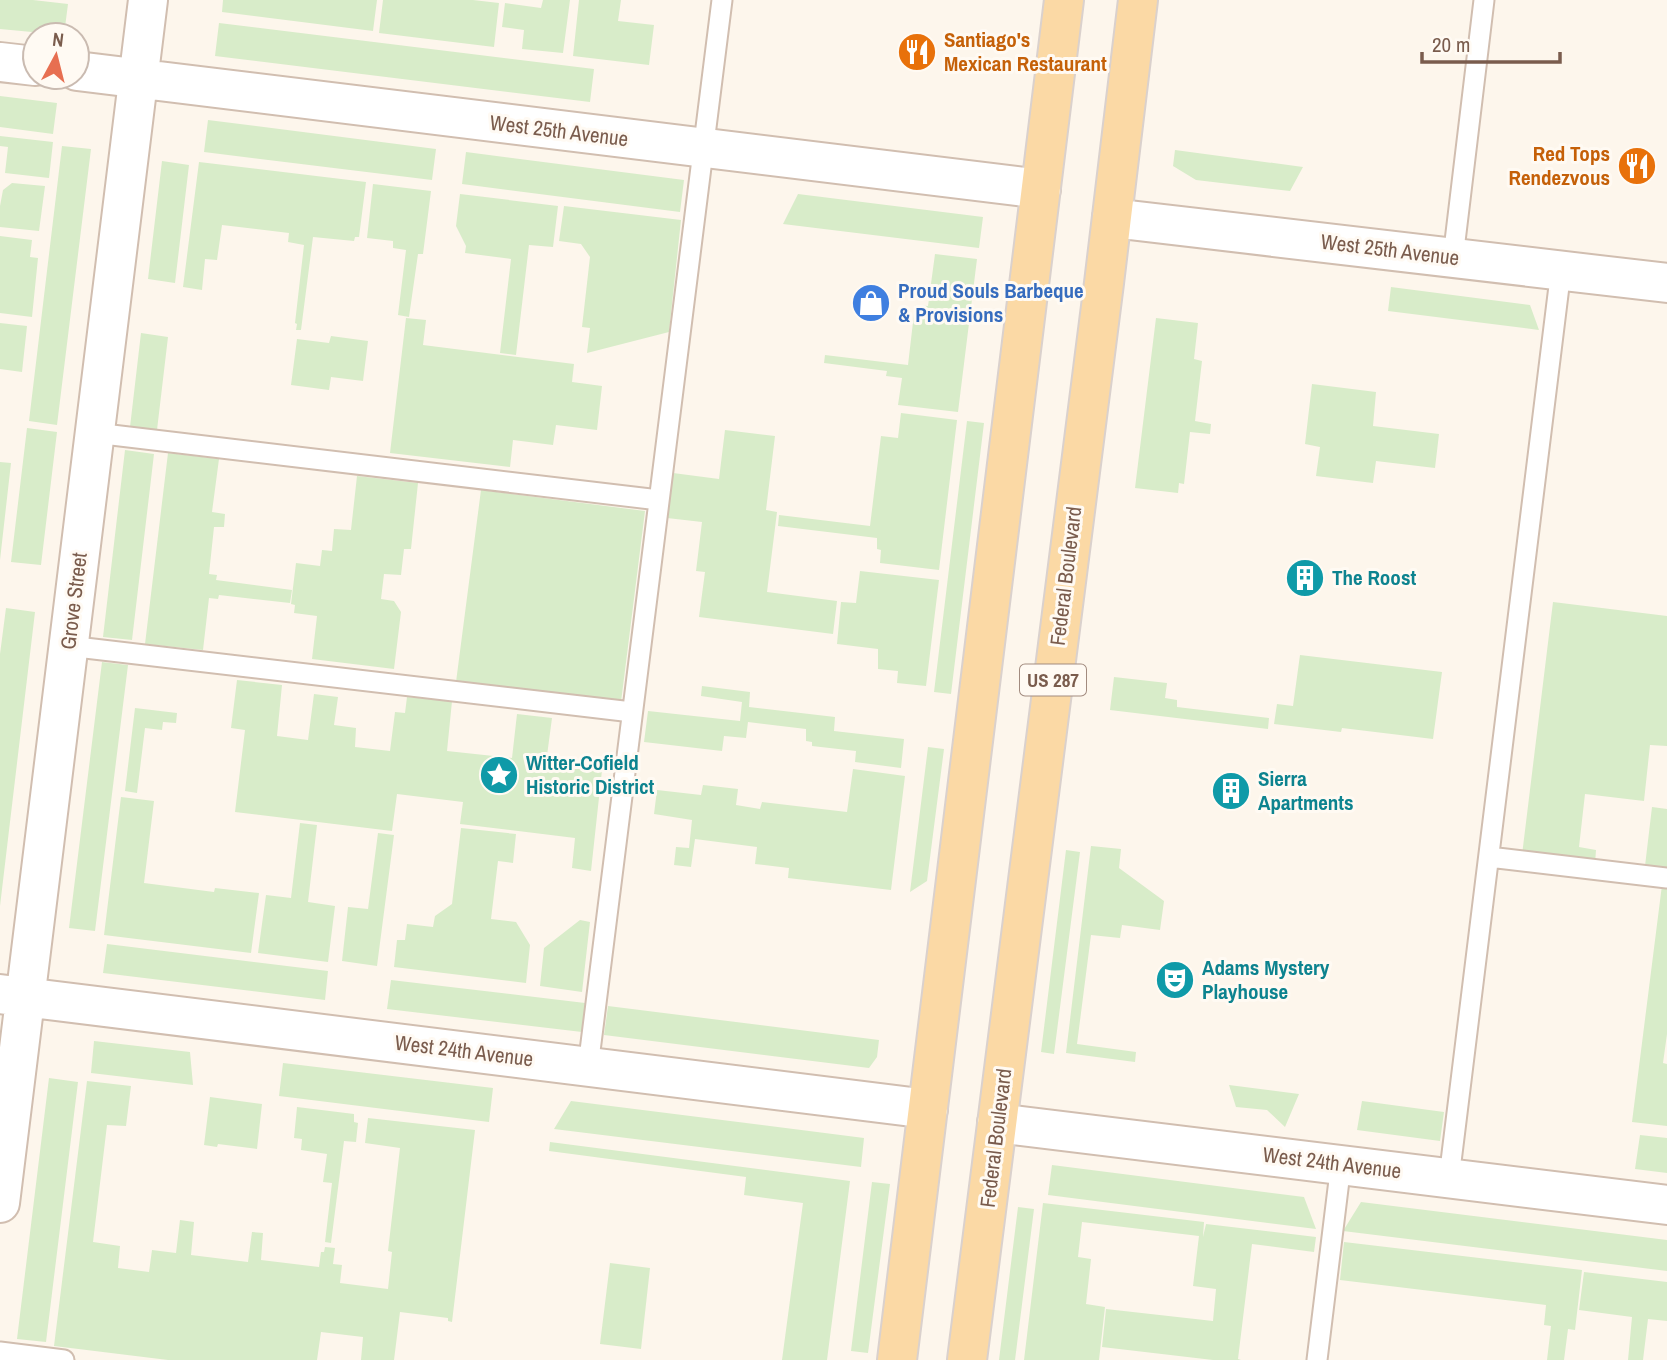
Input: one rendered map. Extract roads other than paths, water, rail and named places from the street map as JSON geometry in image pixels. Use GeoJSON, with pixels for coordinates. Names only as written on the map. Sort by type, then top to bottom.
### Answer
{"type":"FeatureCollection","features":[{"type":"Feature","properties":{"kind":"main road"},"geometry":{"type":"LineString","coordinates":[[897,1360],[1064,0]]}},
{"type":"Feature","properties":{"kind":"main road","name":"Federal Boulevard"},"geometry":{"type":"LineString","coordinates":[[967,1360],[1138,0]]}},
{"type":"Feature","properties":{"kind":"street","name":"Grove Street"},"geometry":{"type":"LineString","coordinates":[[0,1203],[12,996],[68,646],[148,0]]}},
{"type":"Feature","properties":{"kind":"street"},"geometry":{"type":"LineString","coordinates":[[0,62],[21,64]]}},
{"type":"Feature","properties":{"kind":"street","name":"West 25th Avenue"},"geometry":{"type":"LineString","coordinates":[[91,73],[1041,190]]}},
{"type":"Feature","properties":{"kind":"street","name":"West 25th Avenue"},"geometry":{"type":"LineString","coordinates":[[1112,218],[1667,283]]}},
{"type":"Feature","properties":{"kind":"street","name":"West 24th Avenue"},"geometry":{"type":"LineString","coordinates":[[12,996],[928,1109]]}},
{"type":"Feature","properties":{"kind":"street","name":"West 24th Avenue"},"geometry":{"type":"LineString","coordinates":[[998,1123],[1667,1205]]}},
{"type":"Feature","properties":{"kind":"lane"},"geometry":{"type":"LineString","coordinates":[[588,1067],[722,0]]}},
{"type":"Feature","properties":{"kind":"lane"},"geometry":{"type":"LineString","coordinates":[[1453,258],[1484,0]]}},
{"type":"Feature","properties":{"kind":"lane"},"geometry":{"type":"LineString","coordinates":[[1449,1178],[1561,270]]}},
{"type":"Feature","properties":{"kind":"lane"},"geometry":{"type":"LineString","coordinates":[[94,433],[659,500]]}},
{"type":"Feature","properties":{"kind":"lane"},"geometry":{"type":"LineString","coordinates":[[68,646],[632,712]]}},
{"type":"Feature","properties":{"kind":"lane"},"geometry":{"type":"LineString","coordinates":[[1489,857],[1667,878]]}},
{"type":"Feature","properties":{"kind":"lane"},"geometry":{"type":"LineString","coordinates":[[1317,1360],[1341,1164]]}},
{"type":"Feature","properties":{"kind":"lane"},"geometry":{"type":"LineString","coordinates":[[0,1352],[64,1360]]}},
{"type":"Feature","properties":{"kind":"place","name":"Santiago's Mexican Restaurant"},"geometry":{"type":"Point","coordinates":[917,52]}},
{"type":"Feature","properties":{"kind":"place","name":"Red Tops Rendezvous"},"geometry":{"type":"Point","coordinates":[1637,166]}},
{"type":"Feature","properties":{"kind":"place","name":"Proud Souls Barbeque & Provisions"},"geometry":{"type":"Point","coordinates":[871,303]}},
{"type":"Feature","properties":{"kind":"place","name":"The Roost"},"geometry":{"type":"Point","coordinates":[1305,578]}},
{"type":"Feature","properties":{"kind":"place","name":"Witter-Cofield Historic District"},"geometry":{"type":"Point","coordinates":[499,775]}},
{"type":"Feature","properties":{"kind":"place","name":"Sierra Apartments"},"geometry":{"type":"Point","coordinates":[1231,791]}},
{"type":"Feature","properties":{"kind":"place","name":"Adams Mystery Playhouse"},"geometry":{"type":"Point","coordinates":[1175,980]}}]}
